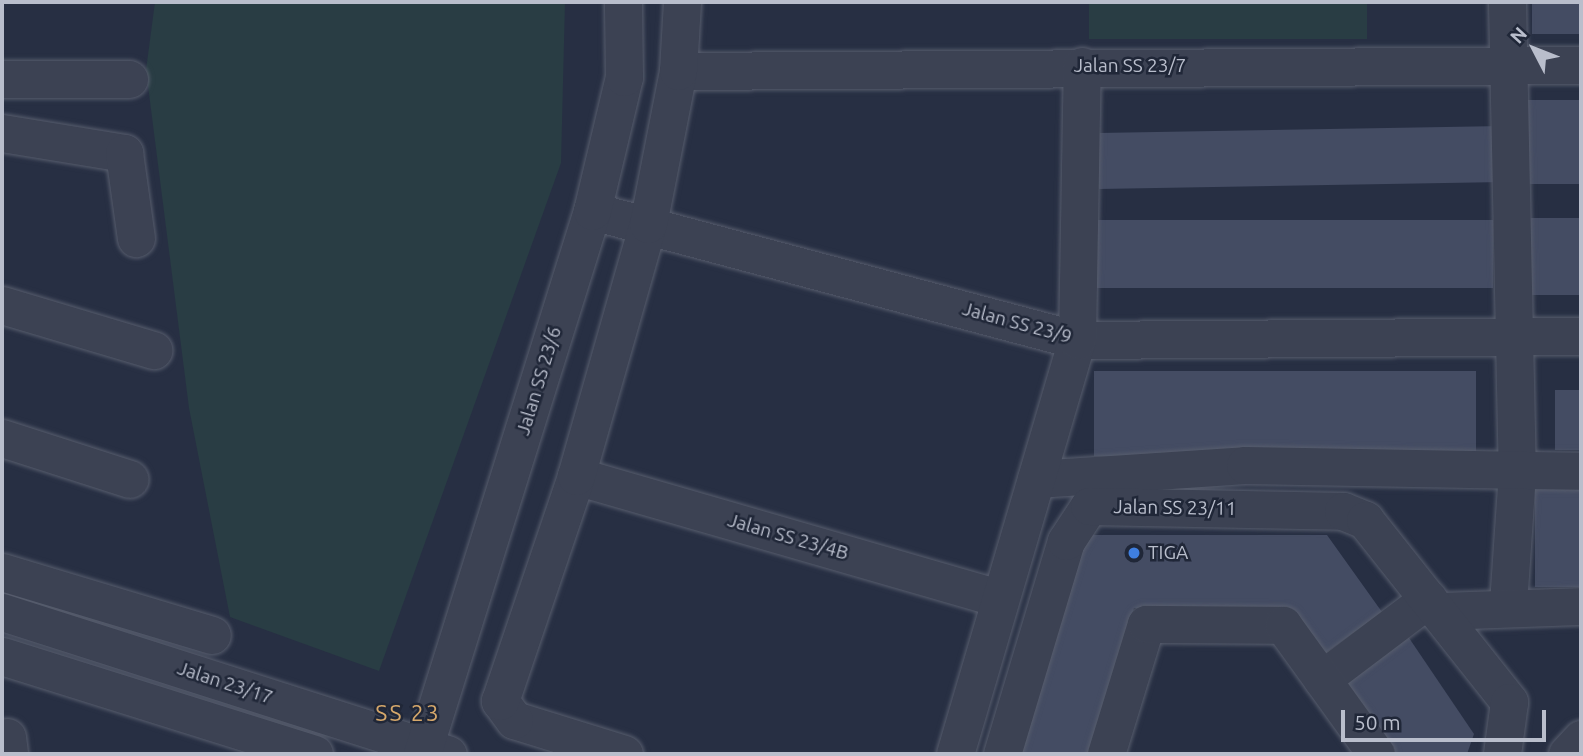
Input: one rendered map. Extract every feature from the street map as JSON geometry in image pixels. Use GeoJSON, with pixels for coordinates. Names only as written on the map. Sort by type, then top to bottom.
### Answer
{"type":"FeatureCollection","features":[{"type":"Feature","properties":{"kind":"street","name":"Jalan SS 23/6"},"geometry":{"type":"LineString","coordinates":[[431,752],[592,211],[624,77],[623,2]]}},
{"type":"Feature","properties":{"kind":"street"},"geometry":{"type":"LineString","coordinates":[[624,754],[514,720],[500,701],[576,476],[648,224],[678,71],[682,2]]}},
{"type":"Feature","properties":{"kind":"street"},"geometry":{"type":"LineString","coordinates":[[1507,2],[1511,336],[1517,472],[1508,605]]}},
{"type":"Feature","properties":{"kind":"street","name":"Jalan SS 23/7"},"geometry":{"type":"LineString","coordinates":[[678,71],[1082,66],[1581,65]]}},
{"type":"Feature","properties":{"kind":"street"},"geometry":{"type":"LineString","coordinates":[[955,754],[1077,340],[1082,66]]}},
{"type":"Feature","properties":{"kind":"street"},"geometry":{"type":"LineString","coordinates":[[2,79],[129,79]]}},
{"type":"Feature","properties":{"kind":"street"},"geometry":{"type":"LineString","coordinates":[[2,133],[124,153],[136,238]]}},
{"type":"Feature","properties":{"kind":"street","name":"Jalan SS 23/9"},"geometry":{"type":"LineString","coordinates":[[592,211],[1077,340],[1581,336]]}},
{"type":"Feature","properties":{"kind":"street"},"geometry":{"type":"LineString","coordinates":[[2,305],[153,350]]}},
{"type":"Feature","properties":{"kind":"street"},"geometry":{"type":"LineString","coordinates":[[2,438],[130,479]]}},
{"type":"Feature","properties":{"kind":"street"},"geometry":{"type":"LineString","coordinates":[[1035,479],[1245,465],[1517,472],[1581,471]]}},
{"type":"Feature","properties":{"kind":"street","name":"Jalan SS 23/4B"},"geometry":{"type":"LineString","coordinates":[[576,476],[1000,598]]}},
{"type":"Feature","properties":{"kind":"street","name":"Jalan SS 23/11"},"geometry":{"type":"LineString","coordinates":[[1002,754],[1066,541],[1089,506],[1343,511],[1366,520],[1509,702],[1502,754]]}},
{"type":"Feature","properties":{"kind":"street"},"geometry":{"type":"LineString","coordinates":[[2,572],[212,635]]}},
{"type":"Feature","properties":{"kind":"street"},"geometry":{"type":"LineString","coordinates":[[1322,679],[1433,605],[1581,606]]}},
{"type":"Feature","properties":{"kind":"street","name":"Jalan 23/17"},"geometry":{"type":"LineString","coordinates":[[2,612],[431,752]]}},
{"type":"Feature","properties":{"kind":"street"},"geometry":{"type":"LineString","coordinates":[[1106,754],[1146,624],[1283,625],[1376,754]]}},
{"type":"Feature","properties":{"kind":"street"},"geometry":{"type":"LineString","coordinates":[[2,656],[314,754]]}},
{"type":"Feature","properties":{"kind":"street"},"geometry":{"type":"LineString","coordinates":[[1567,754],[1581,739]]}},
{"type":"Feature","properties":{"kind":"shaded area"},"geometry":{"type":"Polygon","coordinates":[[[155,2],[565,2],[561,163],[379,671],[230,617],[189,408],[146,70],[155,2]]]}},
{"type":"Feature","properties":{"kind":"shaded area"},"geometry":{"type":"Polygon","coordinates":[[[1089,2],[1367,2],[1367,39],[1089,39],[1089,2]]]}},
{"type":"Feature","properties":{"kind":"building"},"geometry":{"type":"Polygon","coordinates":[[[1532,2],[1581,2],[1581,34],[1532,34],[1532,2]]]}},
{"type":"Feature","properties":{"kind":"building"},"geometry":{"type":"Polygon","coordinates":[[[1528,100],[1581,100],[1581,184],[1528,184],[1528,100]]]}},
{"type":"Feature","properties":{"kind":"building"},"geometry":{"type":"Polygon","coordinates":[[[1503,126],[1504,182],[1099,189],[1098,133],[1503,126]]]}},
{"type":"Feature","properties":{"kind":"building"},"geometry":{"type":"Polygon","coordinates":[[[1527,218],[1581,218],[1581,295],[1527,295],[1527,218]]]}},
{"type":"Feature","properties":{"kind":"building"},"geometry":{"type":"Polygon","coordinates":[[[1097,220],[1493,220],[1493,288],[1097,288],[1097,220]]]}},
{"type":"Feature","properties":{"kind":"building"},"geometry":{"type":"Polygon","coordinates":[[[1094,371],[1476,371],[1476,456],[1094,456],[1094,371]]]}},
{"type":"Feature","properties":{"kind":"building"},"geometry":{"type":"Polygon","coordinates":[[[1555,390],[1581,390],[1581,450],[1555,450],[1555,390]]]}},
{"type":"Feature","properties":{"kind":"building"},"geometry":{"type":"Polygon","coordinates":[[[1535,486],[1581,486],[1581,587],[1535,587],[1535,486]]]}},
{"type":"Feature","properties":{"kind":"building"},"geometry":{"type":"Polygon","coordinates":[[[1083,535],[1327,535],[1382,612],[1324,654],[1289,608],[1134,608],[1088,754],[1013,754],[1083,535]]]}},
{"type":"Feature","properties":{"kind":"building"},"geometry":{"type":"Polygon","coordinates":[[[1405,632],[1474,734],[1467,754],[1394,754],[1340,679],[1405,632]]]}},
{"type":"Feature","properties":{"kind":"place","name":"TIGA"},"geometry":{"type":"Point","coordinates":[1134,553]}},
{"type":"Feature","properties":{"kind":"district","name":"SS 23"},"geometry":{"type":"Point","coordinates":[408,713]}}]}
